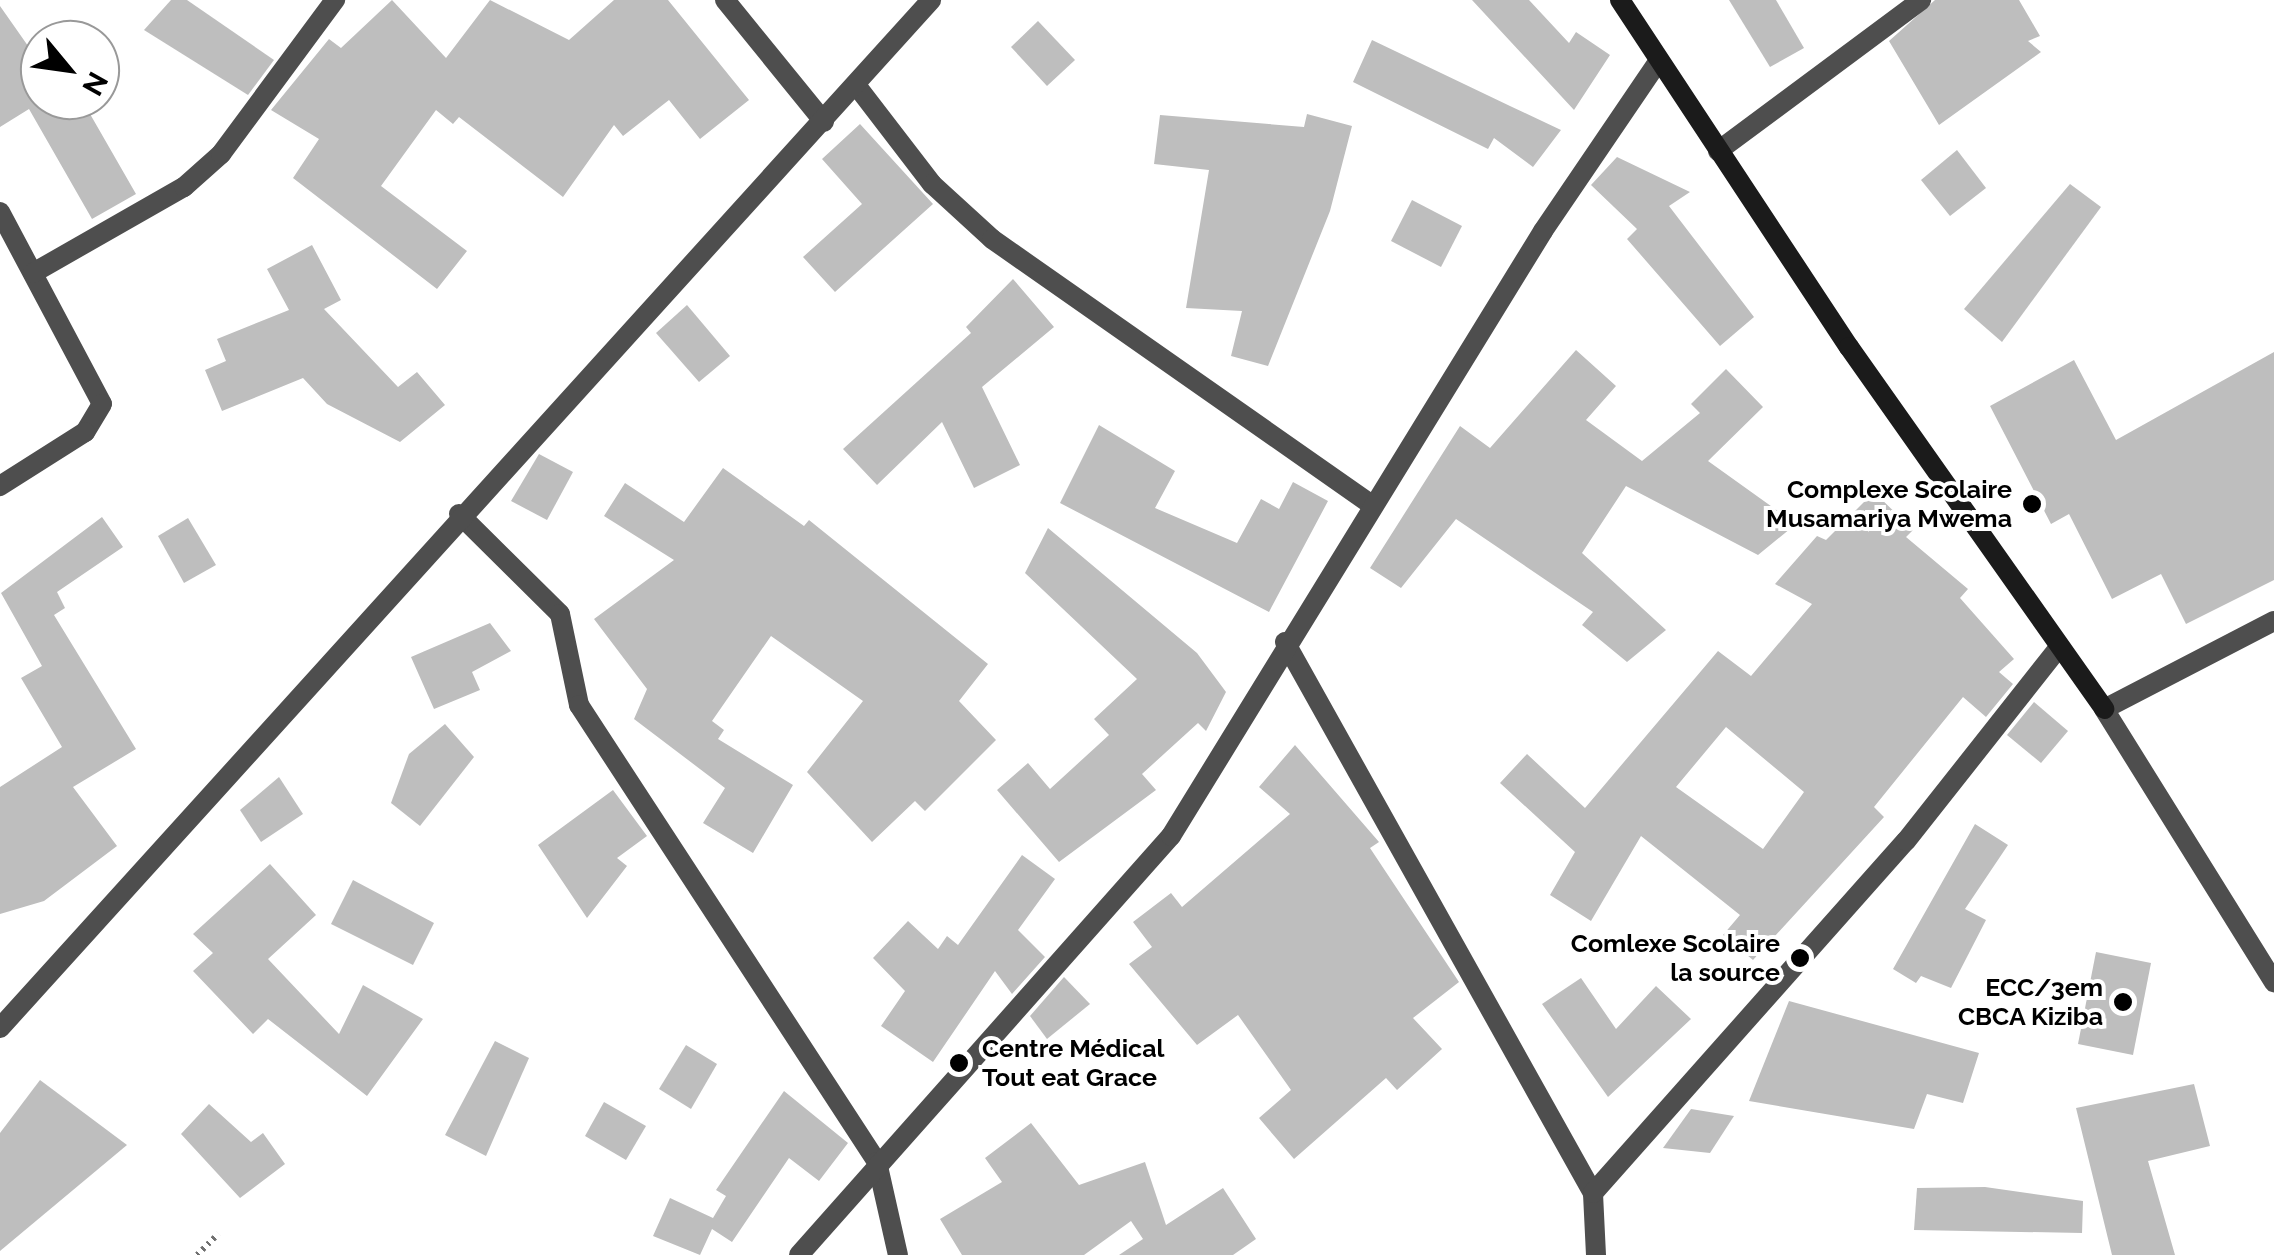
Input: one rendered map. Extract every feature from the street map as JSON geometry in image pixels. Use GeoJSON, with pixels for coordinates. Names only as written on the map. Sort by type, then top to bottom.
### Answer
{"type":"FeatureCollection","features":[{"type":"Feature","properties":{"kind":"street"},"geometry":{"type":"LineString","coordinates":[[33,273],[184,187],[221,154],[335,0]]}},
{"type":"Feature","properties":{"kind":"street"},"geometry":{"type":"LineString","coordinates":[[725,0],[824,122]]}},
{"type":"Feature","properties":{"kind":"street"},"geometry":{"type":"LineString","coordinates":[[0,1028],[459,514],[824,122],[931,0]]}},
{"type":"Feature","properties":{"kind":"street"},"geometry":{"type":"LineString","coordinates":[[1620,0],[1657,63],[2104,708],[2274,982]]}},
{"type":"Feature","properties":{"kind":"street"},"geometry":{"type":"LineString","coordinates":[[1718,151],[1921,0]]}},
{"type":"Feature","properties":{"kind":"street"},"geometry":{"type":"LineString","coordinates":[[799,1255],[877,1162],[1171,836],[1372,504],[1657,63]]}},
{"type":"Feature","properties":{"kind":"street"},"geometry":{"type":"LineString","coordinates":[[856,85],[932,184],[992,239],[1372,504]]}},
{"type":"Feature","properties":{"kind":"street"},"geometry":{"type":"LineString","coordinates":[[0,212],[102,404],[101,418],[0,486]]}},
{"type":"Feature","properties":{"kind":"street"},"geometry":{"type":"LineString","coordinates":[[459,514],[560,614],[579,705],[877,1162],[898,1255]]}},
{"type":"Feature","properties":{"kind":"street"},"geometry":{"type":"LineString","coordinates":[[2104,708],[2274,621]]}},
{"type":"Feature","properties":{"kind":"street"},"geometry":{"type":"LineString","coordinates":[[1286,642],[1593,1193],[1596,1255]]}},
{"type":"Feature","properties":{"kind":"street"},"geometry":{"type":"LineString","coordinates":[[1593,1193],[1906,841],[2060,646]]}},
{"type":"Feature","properties":{"kind":"path"},"geometry":{"type":"LineString","coordinates":[[198,1255],[218,1234]]}},
{"type":"Feature","properties":{"kind":"building"},"geometry":{"type":"Polygon","coordinates":[[[171,0],[187,0],[274,60],[248,95],[144,30],[171,0]]]}},
{"type":"Feature","properties":{"kind":"building"},"geometry":{"type":"Polygon","coordinates":[[[392,0],[446,58],[490,0],[569,40],[614,0],[668,0],[749,100],[700,139],[669,100],[623,136],[614,125],[563,197],[459,117],[453,124],[436,110],[381,186],[467,251],[437,289],[293,178],[319,139],[271,110],[329,39],[341,48],[392,0]]]}},
{"type":"Feature","properties":{"kind":"building"},"geometry":{"type":"Polygon","coordinates":[[[1472,0],[1529,0],[1569,43],[1576,32],[1610,55],[1574,110],[1472,0]]]}},
{"type":"Feature","properties":{"kind":"building"},"geometry":{"type":"Polygon","coordinates":[[[1729,0],[1776,0],[1804,48],[1770,67],[1729,0]]]}},
{"type":"Feature","properties":{"kind":"building"},"geometry":{"type":"Polygon","coordinates":[[[1935,0],[2019,0],[2040,36],[2028,41],[2041,52],[1939,125],[1889,41],[1935,0]]]}},
{"type":"Feature","properties":{"kind":"building"},"geometry":{"type":"Polygon","coordinates":[[[0,6],[20,34],[20,115],[0,127],[0,6]]]}},
{"type":"Feature","properties":{"kind":"building"},"geometry":{"type":"Polygon","coordinates":[[[1038,21],[1075,60],[1047,86],[1011,47],[1038,21]]]}},
{"type":"Feature","properties":{"kind":"building"},"geometry":{"type":"Polygon","coordinates":[[[1372,40],[1561,130],[1533,167],[1494,138],[1488,149],[1353,82],[1372,40]]]}},
{"type":"Feature","properties":{"kind":"building"},"geometry":{"type":"Polygon","coordinates":[[[1307,114],[1352,126],[1330,211],[1268,366],[1231,356],[1242,311],[1186,308],[1209,170],[1154,164],[1160,115],[1304,127],[1307,114]]]}},
{"type":"Feature","properties":{"kind":"building"},"geometry":{"type":"Polygon","coordinates":[[[35,120],[93,120],[136,194],[92,219],[35,120]]]}},
{"type":"Feature","properties":{"kind":"building"},"geometry":{"type":"Polygon","coordinates":[[[860,124],[933,204],[835,292],[803,257],[862,204],[822,159],[860,124]]]}},
{"type":"Feature","properties":{"kind":"building"},"geometry":{"type":"Polygon","coordinates":[[[1957,150],[1986,188],[1950,216],[1921,180],[1957,150]]]}},
{"type":"Feature","properties":{"kind":"building"},"geometry":{"type":"Polygon","coordinates":[[[1617,157],[1690,192],[1669,206],[1754,317],[1720,346],[1627,239],[1637,229],[1591,185],[1617,157]]]}},
{"type":"Feature","properties":{"kind":"building"},"geometry":{"type":"Polygon","coordinates":[[[2070,184],[2101,207],[2002,342],[1964,309],[2070,184]]]}},
{"type":"Feature","properties":{"kind":"building"},"geometry":{"type":"Polygon","coordinates":[[[1412,200],[1462,226],[1441,267],[1391,241],[1412,200]]]}},
{"type":"Feature","properties":{"kind":"building"},"geometry":{"type":"Polygon","coordinates":[[[312,245],[341,300],[324,309],[398,387],[417,372],[445,405],[400,442],[327,404],[303,378],[222,411],[205,370],[226,361],[217,339],[289,310],[267,269],[312,245]]]}},
{"type":"Feature","properties":{"kind":"building"},"geometry":{"type":"Polygon","coordinates":[[[1013,279],[1054,327],[982,387],[1020,465],[974,488],[942,422],[877,485],[843,449],[971,333],[966,327],[1013,279]]]}},
{"type":"Feature","properties":{"kind":"building"},"geometry":{"type":"Polygon","coordinates":[[[687,305],[730,356],[699,382],[656,333],[687,305]]]}},
{"type":"Feature","properties":{"kind":"building"},"geometry":{"type":"Polygon","coordinates":[[[1576,350],[1616,386],[1586,420],[1642,461],[1700,413],[1691,404],[1726,369],[1763,407],[1708,461],[1796,524],[1758,555],[1626,486],[1582,553],[1666,630],[1627,662],[1582,625],[1593,612],[1456,519],[1401,588],[1370,568],[1460,426],[1490,448],[1576,350]]]}},
{"type":"Feature","properties":{"kind":"building"},"geometry":{"type":"Polygon","coordinates":[[[2274,352],[2274,580],[2186,624],[2161,574],[2112,599],[2069,514],[2051,524],[1990,406],[2074,360],[2116,440],[2274,352]]]}},
{"type":"Feature","properties":{"kind":"building"},"geometry":{"type":"Polygon","coordinates":[[[1099,425],[1175,471],[1155,508],[1237,543],[1261,499],[1279,509],[1293,482],[1328,501],[1269,612],[1060,503],[1099,425]]]}},
{"type":"Feature","properties":{"kind":"building"},"geometry":{"type":"Polygon","coordinates":[[[539,454],[573,472],[547,520],[511,501],[539,454]]]}},
{"type":"Feature","properties":{"kind":"building"},"geometry":{"type":"Polygon","coordinates":[[[723,468],[804,526],[809,520],[988,664],[959,701],[996,740],[925,811],[915,801],[872,842],[807,772],[863,701],[771,636],[712,721],[724,730],[718,739],[793,785],[753,853],[703,823],[725,788],[634,719],[647,689],[594,619],[674,560],[604,516],[625,483],[684,522],[723,468]]]}},
{"type":"Feature","properties":{"kind":"building"},"geometry":{"type":"Polygon","coordinates":[[[1874,492],[1913,530],[1906,537],[1968,589],[1960,598],[2014,659],[1999,672],[2013,684],[1986,717],[1963,697],[1874,807],[1884,817],[1753,960],[1723,935],[1740,915],[1641,836],[1591,921],[1550,895],[1575,852],[1500,783],[1527,754],[1585,808],[1718,651],[1751,676],[1812,604],[1775,584],[1817,536],[1826,540],[1874,492]],[[1726,727],[1676,787],[1763,849],[1804,792],[1726,727]]]}},
{"type":"Feature","properties":{"kind":"building"},"geometry":{"type":"Polygon","coordinates":[[[102,517],[123,547],[57,592],[65,608],[54,615],[136,749],[73,787],[117,846],[44,901],[0,914],[0,787],[62,747],[21,678],[42,666],[1,593],[102,517]]]}},
{"type":"Feature","properties":{"kind":"building"},"geometry":{"type":"Polygon","coordinates":[[[188,518],[216,565],[184,583],[158,536],[188,518]]]}},
{"type":"Feature","properties":{"kind":"building"},"geometry":{"type":"Polygon","coordinates":[[[1048,528],[1197,653],[1226,692],[1206,731],[1198,723],[1142,774],[1156,790],[1059,862],[997,790],[1028,763],[1050,789],[1109,735],[1094,719],[1137,679],[1025,573],[1048,528]]]}},
{"type":"Feature","properties":{"kind":"building"},"geometry":{"type":"Polygon","coordinates":[[[490,623],[511,651],[472,672],[480,690],[434,709],[411,657],[490,623]]]}},
{"type":"Feature","properties":{"kind":"building"},"geometry":{"type":"Polygon","coordinates":[[[2034,702],[2068,731],[2041,763],[2007,735],[2034,702]]]}},
{"type":"Feature","properties":{"kind":"building"},"geometry":{"type":"Polygon","coordinates":[[[445,724],[474,757],[420,826],[391,803],[409,754],[445,724]]]}},
{"type":"Feature","properties":{"kind":"building"},"geometry":{"type":"Polygon","coordinates":[[[1295,745],[1379,842],[1370,848],[1459,982],[1413,1018],[1442,1049],[1397,1090],[1386,1078],[1294,1159],[1259,1118],[1291,1090],[1238,1015],[1197,1045],[1129,964],[1152,947],[1133,922],[1171,893],[1182,907],[1290,814],[1259,787],[1295,745]]]}},
{"type":"Feature","properties":{"kind":"building"},"geometry":{"type":"Polygon","coordinates":[[[279,777],[303,814],[261,842],[240,810],[279,777]]]}},
{"type":"Feature","properties":{"kind":"building"},"geometry":{"type":"Polygon","coordinates":[[[613,790],[647,836],[617,858],[627,866],[587,918],[538,845],[613,790]]]}},
{"type":"Feature","properties":{"kind":"building"},"geometry":{"type":"Polygon","coordinates":[[[1975,824],[2008,845],[1965,909],[1986,920],[1951,988],[1921,976],[1916,983],[1893,969],[1975,824]]]}},
{"type":"Feature","properties":{"kind":"building"},"geometry":{"type":"Polygon","coordinates":[[[1022,855],[1055,879],[1018,930],[1045,957],[1012,994],[995,971],[933,1062],[881,1026],[905,991],[873,958],[908,921],[938,949],[947,936],[958,945],[1022,855]]]}},
{"type":"Feature","properties":{"kind":"building"},"geometry":{"type":"Polygon","coordinates":[[[270,864],[316,915],[268,959],[339,1034],[363,985],[423,1019],[367,1096],[268,1019],[253,1034],[193,971],[213,953],[193,934],[270,864]]]}},
{"type":"Feature","properties":{"kind":"building"},"geometry":{"type":"Polygon","coordinates":[[[353,880],[434,923],[413,965],[331,924],[353,880]]]}},
{"type":"Feature","properties":{"kind":"building"},"geometry":{"type":"Polygon","coordinates":[[[2096,952],[2151,963],[2133,1055],[2078,1044],[2096,952]]]}},
{"type":"Feature","properties":{"kind":"building"},"geometry":{"type":"Polygon","coordinates":[[[1064,977],[1090,1004],[1047,1039],[1030,1016],[1064,977]]]}},
{"type":"Feature","properties":{"kind":"building"},"geometry":{"type":"Polygon","coordinates":[[[1581,978],[1616,1029],[1656,986],[1691,1019],[1608,1097],[1542,1004],[1581,978]]]}},
{"type":"Feature","properties":{"kind":"building"},"geometry":{"type":"Polygon","coordinates":[[[1789,1001],[1979,1053],[1963,1103],[1927,1094],[1914,1129],[1749,1101],[1789,1001]]]}},
{"type":"Feature","properties":{"kind":"building"},"geometry":{"type":"Polygon","coordinates":[[[495,1041],[529,1058],[486,1156],[445,1135],[495,1041]]]}},
{"type":"Feature","properties":{"kind":"building"},"geometry":{"type":"Polygon","coordinates":[[[686,1045],[717,1064],[691,1109],[659,1089],[686,1045]]]}},
{"type":"Feature","properties":{"kind":"building"},"geometry":{"type":"Polygon","coordinates":[[[40,1080],[127,1145],[0,1251],[0,1133],[40,1080]]]}},
{"type":"Feature","properties":{"kind":"building"},"geometry":{"type":"Polygon","coordinates":[[[2194,1084],[2210,1146],[2148,1161],[2175,1255],[2112,1255],[2076,1108],[2194,1084]]]}},
{"type":"Feature","properties":{"kind":"building"},"geometry":{"type":"Polygon","coordinates":[[[784,1091],[848,1143],[819,1181],[789,1158],[732,1242],[712,1229],[700,1255],[653,1236],[670,1198],[713,1218],[726,1196],[716,1190],[784,1091]]]}},
{"type":"Feature","properties":{"kind":"building"},"geometry":{"type":"Polygon","coordinates":[[[604,1102],[646,1126],[626,1160],[585,1136],[604,1102]]]}},
{"type":"Feature","properties":{"kind":"building"},"geometry":{"type":"Polygon","coordinates":[[[209,1104],[251,1142],[263,1133],[285,1164],[240,1198],[181,1134],[209,1104]]]}},
{"type":"Feature","properties":{"kind":"building"},"geometry":{"type":"Polygon","coordinates":[[[1691,1109],[1734,1116],[1710,1153],[1663,1148],[1691,1109]]]}},
{"type":"Feature","properties":{"kind":"building"},"geometry":{"type":"Polygon","coordinates":[[[1031,1123],[1079,1185],[1145,1162],[1166,1225],[1223,1188],[1256,1239],[1233,1255],[1119,1255],[1143,1239],[1131,1221],[1084,1255],[962,1255],[940,1219],[1002,1182],[985,1158],[1031,1123]]]}},
{"type":"Feature","properties":{"kind":"building"},"geometry":{"type":"Polygon","coordinates":[[[1985,1187],[2083,1201],[2082,1233],[1914,1230],[1917,1188],[1985,1187]]]}},
{"type":"Feature","properties":{"kind":"place","name":"Complexe Scolaire Musamariya Mwema"},"geometry":{"type":"Point","coordinates":[2032,504]}},
{"type":"Feature","properties":{"kind":"place","name":"Comlexe Scolaire la source"},"geometry":{"type":"Point","coordinates":[1800,958]}},
{"type":"Feature","properties":{"kind":"place","name":"ECC/3em CBCA Kiziba"},"geometry":{"type":"Point","coordinates":[2123,1002]}},
{"type":"Feature","properties":{"kind":"place","name":"Centre Médical Tout eat Grace"},"geometry":{"type":"Point","coordinates":[959,1063]}}]}
